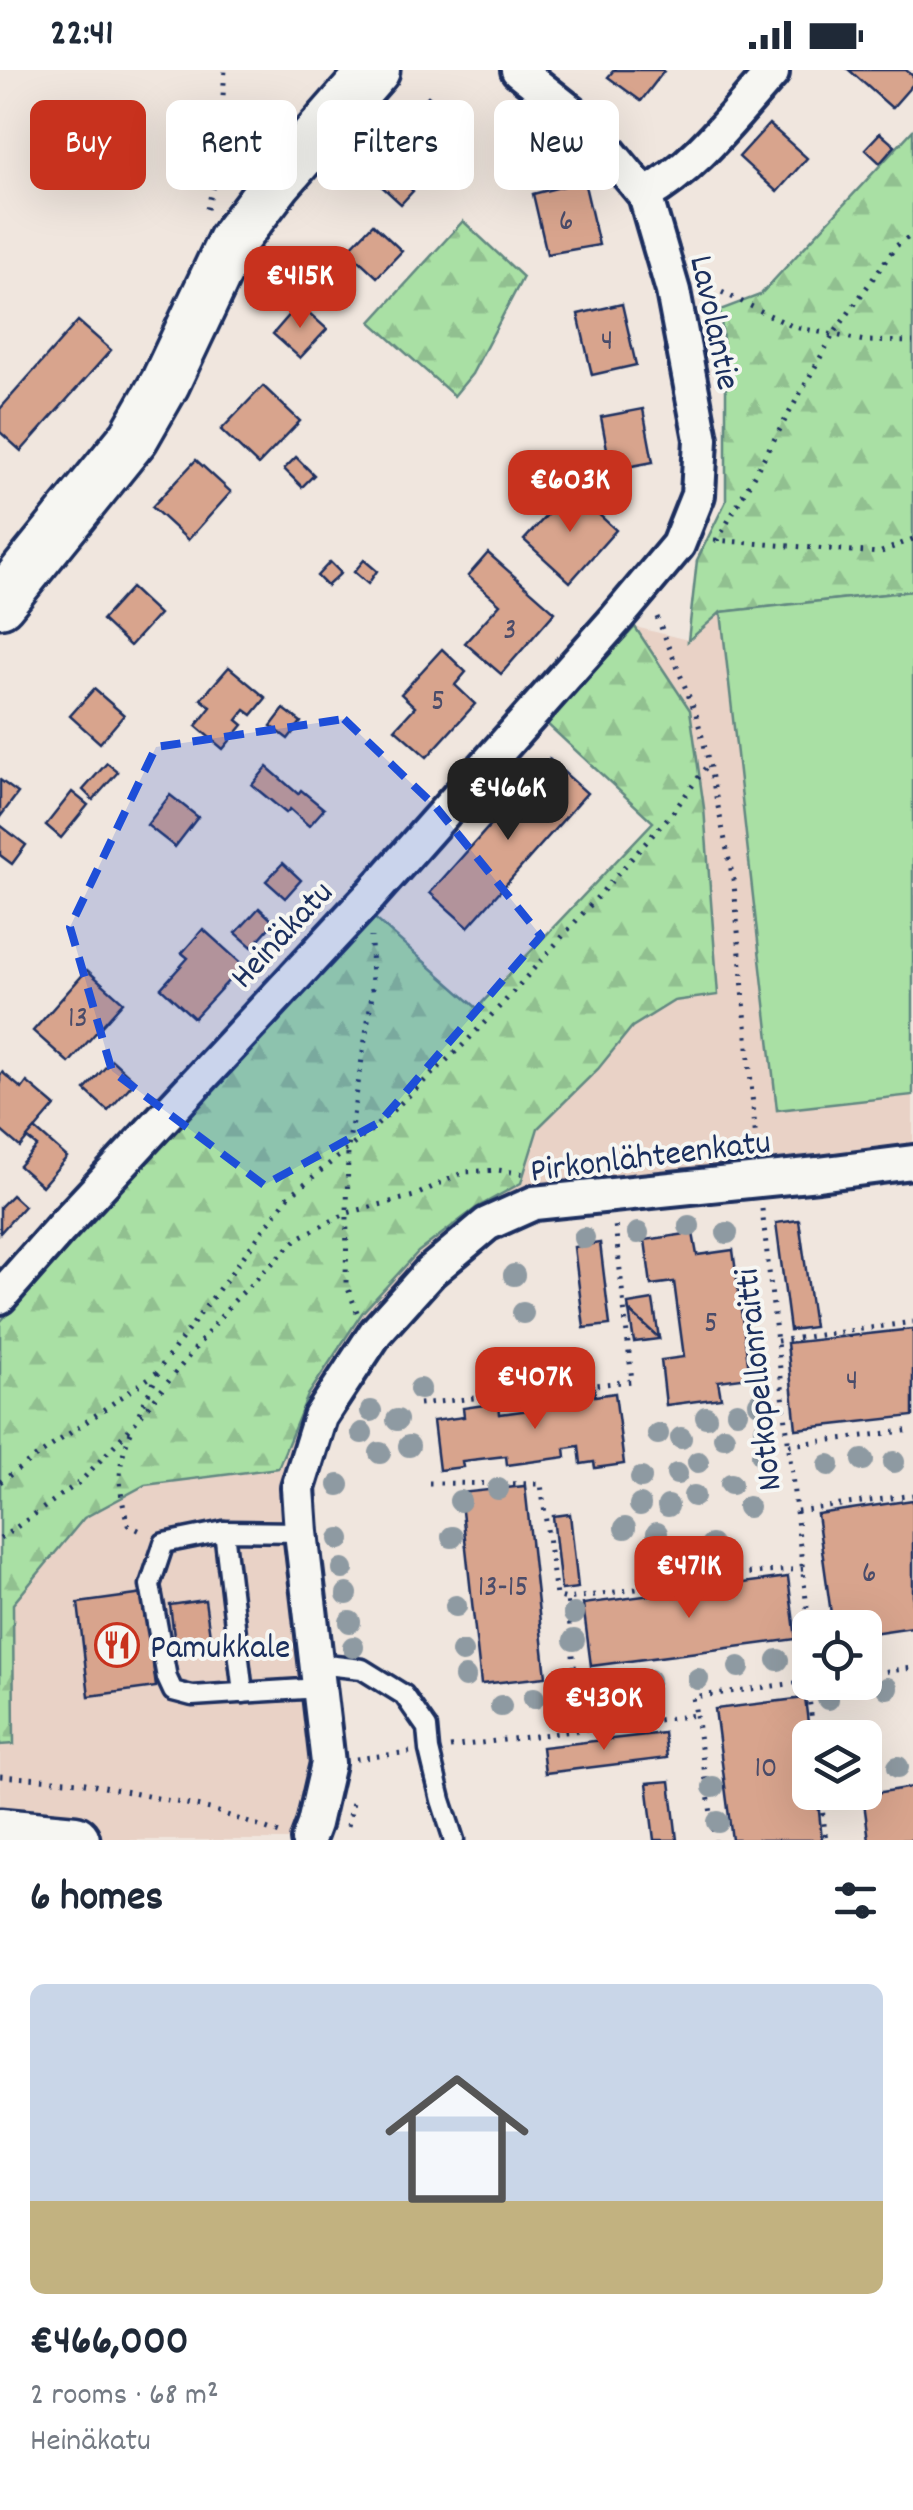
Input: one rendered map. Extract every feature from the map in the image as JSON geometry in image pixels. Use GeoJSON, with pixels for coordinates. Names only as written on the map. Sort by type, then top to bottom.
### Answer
{"type":"FeatureCollection","features":[{"type":"Feature","properties":{"kind":"main road"},"geometry":{"type":"LineString","coordinates":[[6,584],[134,437],[165,383],[232,241],[277,182],[375,70]]}},
{"type":"Feature","properties":{"kind":"main road"},"geometry":{"type":"LineString","coordinates":[[0,1833],[75,1840]]}},
{"type":"Feature","properties":{"kind":"street","name":"Lavolantie"},"geometry":{"type":"LineString","coordinates":[[518,70],[586,124],[644,195],[673,292],[692,391],[700,440],[698,495],[678,545],[615,620]]}},
{"type":"Feature","properties":{"kind":"street"},"geometry":{"type":"LineString","coordinates":[[644,195],[664,185],[690,163],[772,73]]}},
{"type":"Feature","properties":{"kind":"street","name":"Heinäkatu"},"geometry":{"type":"LineString","coordinates":[[0,1297],[371,895],[615,620]]}},
{"type":"Feature","properties":{"kind":"street","name":"Pirkonlähteenkatu"},"geometry":{"type":"LineString","coordinates":[[294,1837],[314,1824],[328,1762],[298,1488],[320,1417],[369,1342],[430,1272],[487,1224],[534,1203],[603,1205],[759,1180],[913,1162]]}},
{"type":"Feature","properties":{"kind":"lane"},"geometry":{"type":"LineString","coordinates":[[301,1532],[224,1531],[164,1543],[150,1585],[167,1678],[173,1691],[192,1696],[244,1693],[362,1669],[404,1695],[427,1728],[441,1800],[454,1840]]}},
{"type":"Feature","properties":{"kind":"lane"},"geometry":{"type":"LineString","coordinates":[[224,1531],[244,1693]]}},
{"type":"Feature","properties":{"kind":"path"},"geometry":{"type":"LineString","coordinates":[[207,208],[217,173],[226,70]]}},
{"type":"Feature","properties":{"kind":"path"},"geometry":{"type":"LineString","coordinates":[[717,541],[833,335],[896,246],[913,234]]}},
{"type":"Feature","properties":{"kind":"path"},"geometry":{"type":"LineString","coordinates":[[702,282],[794,328],[865,342],[913,342]]}},
{"type":"Feature","properties":{"kind":"path"},"geometry":{"type":"LineString","coordinates":[[702,535],[717,541],[879,553],[913,539]]}},
{"type":"Feature","properties":{"kind":"path","name":"Notkopellonraitti"},"geometry":{"type":"LineString","coordinates":[[654,608],[696,714],[734,884],[759,1180],[807,1610]]}},
{"type":"Feature","properties":{"kind":"path"},"geometry":{"type":"LineString","coordinates":[[0,1482],[156,1373],[288,1197],[375,1127],[463,1045],[673,812],[709,763]]}},
{"type":"Feature","properties":{"kind":"path"},"geometry":{"type":"LineString","coordinates":[[369,1342],[346,1283],[348,1148],[372,995],[371,895]]}},
{"type":"Feature","properties":{"kind":"path"},"geometry":{"type":"LineString","coordinates":[[0,1539],[82,1481],[134,1424],[232,1303],[298,1238],[347,1212],[414,1196],[464,1172],[498,1170],[532,1175]]}},
{"type":"Feature","properties":{"kind":"path"},"geometry":{"type":"LineString","coordinates":[[418,1404],[632,1381],[603,1205]]}},
{"type":"Feature","properties":{"kind":"path"},"geometry":{"type":"LineString","coordinates":[[777,1341],[913,1322]]}},
{"type":"Feature","properties":{"kind":"path"},"geometry":{"type":"LineString","coordinates":[[162,1366],[126,1443],[118,1487],[128,1525],[164,1543]]}},
{"type":"Feature","properties":{"kind":"path"},"geometry":{"type":"LineString","coordinates":[[789,1445],[913,1430]]}},
{"type":"Feature","properties":{"kind":"path"},"geometry":{"type":"LineString","coordinates":[[429,1483],[541,1484],[556,1596],[566,1599],[803,1569]]}},
{"type":"Feature","properties":{"kind":"path"},"geometry":{"type":"LineString","coordinates":[[796,1511],[913,1494]]}},
{"type":"Feature","properties":{"kind":"path"},"geometry":{"type":"LineString","coordinates":[[566,1599],[581,1730]]}},
{"type":"Feature","properties":{"kind":"path"},"geometry":{"type":"LineString","coordinates":[[882,1672],[913,1668]]}},
{"type":"Feature","properties":{"kind":"path"},"geometry":{"type":"LineString","coordinates":[[714,1840],[693,1696],[792,1684]]}},
{"type":"Feature","properties":{"kind":"path"},"geometry":{"type":"LineString","coordinates":[[328,1762],[696,1715]]}},
{"type":"Feature","properties":{"kind":"path"},"geometry":{"type":"LineString","coordinates":[[0,1776],[80,1782],[174,1801],[294,1837]]}},
{"type":"Feature","properties":{"kind":"path"},"geometry":{"type":"LineString","coordinates":[[344,1840],[354,1789]]}},
{"type":"Feature","properties":{"kind":"path"},"geometry":{"type":"LineString","coordinates":[[822,1810],[826,1840]]}},
{"type":"Feature","properties":{"kind":"highlighted area"},"geometry":{"type":"Polygon","coordinates":[[[344,719],[435,806],[541,936],[380,1122],[264,1185],[112,1071],[70,927],[156,747],[344,719]]]}},
{"type":"Feature","properties":{"kind":"shaded area"},"geometry":{"type":"Polygon","coordinates":[[[913,591],[913,1159],[534,1203],[376,1332],[298,1488],[328,1763],[308,1840],[0,1840],[0,1322],[370,914],[477,1008],[653,822],[546,723],[635,627],[688,640],[721,612],[913,591]]]}},
{"type":"Feature","properties":{"kind":"green space"},"geometry":{"type":"Polygon","coordinates":[[[913,130],[913,591],[721,612],[688,641],[697,560],[726,501],[726,370],[720,310],[760,295],[913,130]]]}},
{"type":"Feature","properties":{"kind":"green space"},"geometry":{"type":"Polygon","coordinates":[[[463,221],[523,277],[472,374],[454,396],[371,322],[463,221]]]}},
{"type":"Feature","properties":{"kind":"green space"},"geometry":{"type":"Polygon","coordinates":[[[913,591],[913,1095],[777,1110],[721,612],[913,591]]]}},
{"type":"Feature","properties":{"kind":"green space"},"geometry":{"type":"Polygon","coordinates":[[[635,627],[690,710],[704,808],[718,995],[674,1001],[632,1027],[598,1069],[538,1128],[521,1183],[476,1208],[418,1252],[362,1313],[308,1395],[278,1468],[145,1485],[84,1518],[13,1604],[14,1744],[0,1745],[0,1322],[370,914],[477,1008],[653,822],[546,723],[635,627]]]}},
{"type":"Feature","properties":{"kind":"building"},"geometry":{"type":"Polygon","coordinates":[[[614,70],[664,71],[641,101],[608,77],[614,70]]]}},
{"type":"Feature","properties":{"kind":"building"},"geometry":{"type":"Polygon","coordinates":[[[849,70],[906,70],[913,76],[913,84],[892,108],[849,70]]]}},
{"type":"Feature","properties":{"kind":"building"},"geometry":{"type":"Polygon","coordinates":[[[769,124],[807,158],[777,192],[739,157],[769,124]]]}},
{"type":"Feature","properties":{"kind":"building"},"geometry":{"type":"Polygon","coordinates":[[[880,133],[895,146],[880,163],[865,149],[880,133]]]}},
{"type":"Feature","properties":{"kind":"building"},"geometry":{"type":"Polygon","coordinates":[[[386,190],[412,190],[401,204],[386,190]]]}},
{"type":"Feature","properties":{"kind":"building"},"geometry":{"type":"Polygon","coordinates":[[[586,190],[599,245],[547,254],[533,194],[586,190]]]}},
{"type":"Feature","properties":{"kind":"building"},"geometry":{"type":"Polygon","coordinates":[[[373,224],[402,251],[377,277],[348,250],[373,224]]]}},
{"type":"Feature","properties":{"kind":"building"},"geometry":{"type":"Polygon","coordinates":[[[299,304],[327,329],[300,358],[273,334],[299,304]]]}},
{"type":"Feature","properties":{"kind":"building"},"geometry":{"type":"Polygon","coordinates":[[[622,304],[636,365],[592,375],[578,314],[622,304]]]}},
{"type":"Feature","properties":{"kind":"building"},"geometry":{"type":"Polygon","coordinates":[[[78,321],[111,350],[21,451],[0,432],[0,409],[78,321]]]}},
{"type":"Feature","properties":{"kind":"building"},"geometry":{"type":"Polygon","coordinates":[[[263,386],[300,421],[258,465],[221,430],[263,386]]]}},
{"type":"Feature","properties":{"kind":"building"},"geometry":{"type":"Polygon","coordinates":[[[643,409],[653,462],[611,470],[601,417],[643,409]]]}},
{"type":"Feature","properties":{"kind":"building"},"geometry":{"type":"Polygon","coordinates":[[[296,457],[314,475],[302,487],[284,469],[296,457]]]}},
{"type":"Feature","properties":{"kind":"building"},"geometry":{"type":"Polygon","coordinates":[[[196,460],[231,492],[188,540],[152,507],[196,460]]]}},
{"type":"Feature","properties":{"kind":"building"},"geometry":{"type":"Polygon","coordinates":[[[571,489],[616,530],[570,582],[524,540],[571,489]]]}},
{"type":"Feature","properties":{"kind":"building"},"geometry":{"type":"Polygon","coordinates":[[[488,553],[555,612],[501,674],[465,643],[500,604],[468,576],[488,553]]]}},
{"type":"Feature","properties":{"kind":"building"},"geometry":{"type":"Polygon","coordinates":[[[364,560],[377,571],[368,584],[354,572],[364,560]]]}},
{"type":"Feature","properties":{"kind":"building"},"geometry":{"type":"Polygon","coordinates":[[[330,562],[341,573],[327,586],[317,576],[330,562]]]}},
{"type":"Feature","properties":{"kind":"building"},"geometry":{"type":"Polygon","coordinates":[[[131,588],[159,614],[130,646],[102,620],[131,588]]]}},
{"type":"Feature","properties":{"kind":"building"},"geometry":{"type":"Polygon","coordinates":[[[442,649],[466,672],[455,685],[475,704],[427,757],[395,729],[415,707],[401,694],[442,649]]]}},
{"type":"Feature","properties":{"kind":"building"},"geometry":{"type":"Polygon","coordinates":[[[229,667],[266,698],[252,715],[245,710],[237,720],[243,725],[223,749],[196,726],[211,707],[201,699],[229,667]]]}},
{"type":"Feature","properties":{"kind":"building"},"geometry":{"type":"Polygon","coordinates":[[[94,689],[124,715],[100,743],[70,716],[94,689]]]}},
{"type":"Feature","properties":{"kind":"building"},"geometry":{"type":"Polygon","coordinates":[[[284,709],[301,722],[288,739],[271,726],[284,709]]]}},
{"type":"Feature","properties":{"kind":"building"},"geometry":{"type":"Polygon","coordinates":[[[549,759],[587,793],[468,927],[430,893],[549,759]]]}},
{"type":"Feature","properties":{"kind":"building"},"geometry":{"type":"Polygon","coordinates":[[[107,763],[118,772],[93,800],[83,790],[107,763]]]}},
{"type":"Feature","properties":{"kind":"building"},"geometry":{"type":"Polygon","coordinates":[[[267,767],[298,794],[301,790],[324,809],[309,826],[252,785],[267,767]]]}},
{"type":"Feature","properties":{"kind":"building"},"geometry":{"type":"Polygon","coordinates":[[[0,780],[18,793],[0,817],[0,780]]]}},
{"type":"Feature","properties":{"kind":"building"},"geometry":{"type":"Polygon","coordinates":[[[72,792],[88,805],[61,838],[46,825],[72,792]]]}},
{"type":"Feature","properties":{"kind":"building"},"geometry":{"type":"Polygon","coordinates":[[[170,795],[198,817],[175,847],[147,825],[170,795]]]}},
{"type":"Feature","properties":{"kind":"building"},"geometry":{"type":"Polygon","coordinates":[[[0,825],[26,845],[12,864],[0,855],[0,825]]]}},
{"type":"Feature","properties":{"kind":"building"},"geometry":{"type":"Polygon","coordinates":[[[283,863],[301,880],[285,898],[266,881],[283,863]]]}},
{"type":"Feature","properties":{"kind":"building"},"geometry":{"type":"Polygon","coordinates":[[[259,908],[274,922],[252,947],[236,933],[259,908]]]}},
{"type":"Feature","properties":{"kind":"building"},"geometry":{"type":"Polygon","coordinates":[[[203,929],[243,965],[194,1018],[161,988],[188,958],[182,953],[203,929]]]}},
{"type":"Feature","properties":{"kind":"building"},"geometry":{"type":"Polygon","coordinates":[[[87,970],[123,1002],[69,1063],[33,1031],[87,970]]]}},
{"type":"Feature","properties":{"kind":"building"},"geometry":{"type":"Polygon","coordinates":[[[112,1060],[135,1081],[108,1111],[85,1090],[112,1060]]]}},
{"type":"Feature","properties":{"kind":"building"},"geometry":{"type":"Polygon","coordinates":[[[2,1072],[22,1089],[27,1082],[55,1106],[20,1147],[0,1130],[2,1072]]]}},
{"type":"Feature","properties":{"kind":"building"},"geometry":{"type":"Polygon","coordinates":[[[35,1129],[67,1157],[42,1186],[19,1166],[37,1146],[27,1138],[35,1129]]]}},
{"type":"Feature","properties":{"kind":"building"},"geometry":{"type":"Polygon","coordinates":[[[12,1195],[24,1206],[0,1233],[0,1207],[12,1195]]]}},
{"type":"Feature","properties":{"kind":"building"},"geometry":{"type":"Polygon","coordinates":[[[799,1220],[814,1327],[790,1330],[776,1223],[799,1220]]]}},
{"type":"Feature","properties":{"kind":"building"},"geometry":{"type":"Polygon","coordinates":[[[693,1233],[697,1255],[733,1250],[750,1377],[718,1381],[721,1398],[666,1405],[661,1360],[684,1357],[674,1282],[651,1285],[645,1240],[693,1233]]]}},
{"type":"Feature","properties":{"kind":"building"},"geometry":{"type":"Polygon","coordinates":[[[600,1243],[610,1325],[584,1328],[574,1247],[600,1243]]]}},
{"type":"Feature","properties":{"kind":"building"},"geometry":{"type":"Polygon","coordinates":[[[653,1300],[659,1338],[629,1311],[628,1304],[653,1300]]]}},
{"type":"Feature","properties":{"kind":"building"},"geometry":{"type":"Polygon","coordinates":[[[629,1311],[659,1338],[659,1339],[634,1342],[629,1311]]]}},
{"type":"Feature","properties":{"kind":"building"},"geometry":{"type":"Polygon","coordinates":[[[913,1329],[913,1416],[796,1429],[787,1343],[913,1329]]]}},
{"type":"Feature","properties":{"kind":"building"},"geometry":{"type":"Polygon","coordinates":[[[594,1387],[595,1396],[615,1393],[624,1464],[595,1468],[594,1462],[581,1464],[579,1446],[565,1448],[566,1457],[507,1465],[506,1456],[462,1461],[463,1467],[439,1470],[433,1421],[464,1417],[463,1408],[499,1403],[500,1414],[559,1406],[557,1393],[594,1387]]]}},
{"type":"Feature","properties":{"kind":"building"},"geometry":{"type":"Polygon","coordinates":[[[525,1486],[546,1677],[481,1684],[460,1493],[525,1486]]]}},
{"type":"Feature","properties":{"kind":"building"},"geometry":{"type":"Polygon","coordinates":[[[913,1500],[913,1627],[882,1632],[882,1610],[830,1610],[817,1514],[913,1500]]]}},
{"type":"Feature","properties":{"kind":"building"},"geometry":{"type":"Polygon","coordinates":[[[570,1514],[578,1588],[561,1590],[553,1516],[570,1514]]]}},
{"type":"Feature","properties":{"kind":"building"},"geometry":{"type":"Polygon","coordinates":[[[788,1577],[792,1640],[591,1666],[583,1604],[788,1577]]]}},
{"type":"Feature","properties":{"kind":"building","name":"Pamukkale"},"geometry":{"type":"Polygon","coordinates":[[[144,1594],[156,1687],[89,1696],[78,1603],[144,1594]]]}},
{"type":"Feature","properties":{"kind":"building"},"geometry":{"type":"Polygon","coordinates":[[[205,1600],[212,1650],[176,1652],[170,1605],[205,1600]]]}},
{"type":"Feature","properties":{"kind":"building"},"geometry":{"type":"Polygon","coordinates":[[[805,1700],[808,1720],[792,1720],[792,1810],[819,1810],[822,1840],[732,1840],[715,1709],[805,1700]]]}},
{"type":"Feature","properties":{"kind":"building"},"geometry":{"type":"Polygon","coordinates":[[[664,1733],[667,1758],[545,1773],[542,1747],[664,1733]]]}},
{"type":"Feature","properties":{"kind":"building"},"geometry":{"type":"Polygon","coordinates":[[[670,1781],[677,1840],[654,1840],[647,1783],[670,1781]]]}},
{"type":"Feature","properties":{"kind":"building"},"geometry":{"type":"Polygon","coordinates":[[[913,1787],[913,1840],[869,1840],[865,1810],[882,1810],[882,1792],[913,1787]]]}},
{"type":"Feature","properties":{"kind":"place","name":"Pamukkale"},"geometry":{"type":"Point","coordinates":[117,1645]}}]}
